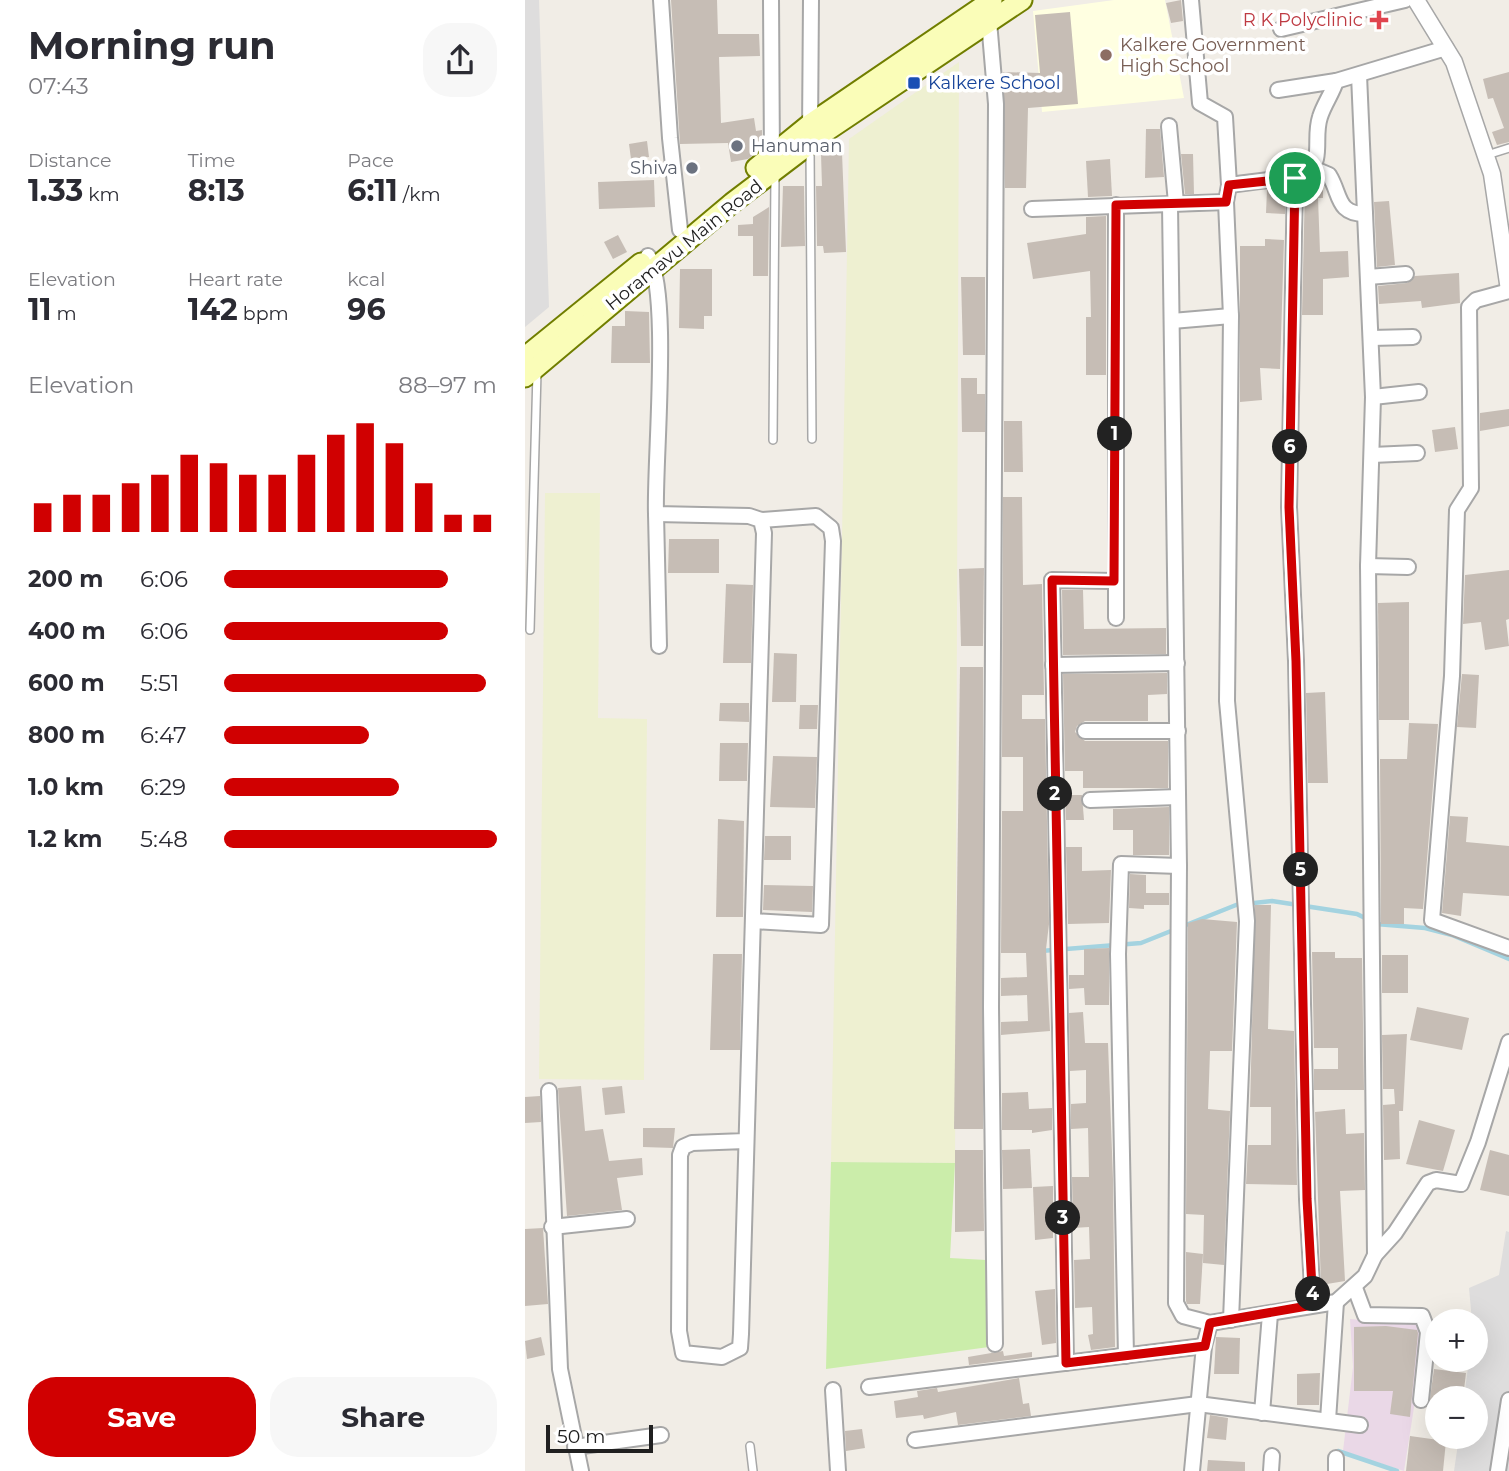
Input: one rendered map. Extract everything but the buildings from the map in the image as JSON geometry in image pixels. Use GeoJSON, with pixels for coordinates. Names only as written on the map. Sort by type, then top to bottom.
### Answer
{"type":"FeatureCollection","features":[{"type":"Feature","properties":{"kind":"main road","name":"Horamavu Main Road"},"geometry":{"type":"LineString","coordinates":[[529,364],[810,134],[992,0]]}},
{"type":"Feature","properties":{"kind":"main road","name":"Horamavu Main Road"},"geometry":{"type":"LineString","coordinates":[[810,134],[1022,0]]}},
{"type":"Feature","properties":{"kind":"main road","name":"Horamavu Main Road"},"geometry":{"type":"LineString","coordinates":[[652,262],[680,230],[773,164]]}},
{"type":"Feature","properties":{"kind":"street"},"geometry":{"type":"LineString","coordinates":[[661,0],[670,138],[680,230]]}},
{"type":"Feature","properties":{"kind":"street"},"geometry":{"type":"LineString","coordinates":[[771,0],[773,164]]}},
{"type":"Feature","properties":{"kind":"street"},"geometry":{"type":"LineString","coordinates":[[810,134],[811,0]]}},
{"type":"Feature","properties":{"kind":"street"},"geometry":{"type":"LineString","coordinates":[[1191,0],[1200,103],[1225,117],[1229,185],[1226,202],[1231,316],[1227,701],[1247,921],[1231,1320]]}},
{"type":"Feature","properties":{"kind":"street"},"geometry":{"type":"LineString","coordinates":[[1281,29],[1405,0]]}},
{"type":"Feature","properties":{"kind":"street"},"geometry":{"type":"LineString","coordinates":[[1416,0],[1454,62],[1492,174],[1504,225],[1509,291],[1476,300],[1469,307],[1471,488],[1457,510],[1452,676],[1432,920],[1509,948]]}},
{"type":"Feature","properties":{"kind":"street"},"geometry":{"type":"LineString","coordinates":[[989,21],[995,64],[996,104],[991,993],[995,1344]]}},
{"type":"Feature","properties":{"kind":"street"},"geometry":{"type":"LineString","coordinates":[[1278,90],[1336,81],[1446,48]]}},
{"type":"Feature","properties":{"kind":"street"},"geometry":{"type":"LineString","coordinates":[[1359,75],[1373,397],[1368,566],[1375,1255]]}},
{"type":"Feature","properties":{"kind":"street"},"geometry":{"type":"LineString","coordinates":[[1229,185],[1295,178],[1307,175],[1315,169],[1319,120],[1331,101],[1336,81]]}},
{"type":"Feature","properties":{"kind":"street"},"geometry":{"type":"LineString","coordinates":[[1169,126],[1173,204],[1179,866],[1176,1303],[1183,1317],[1210,1323],[1271,1314],[1336,1302],[1355,1288],[1375,1255],[1395,1233],[1428,1183],[1436,1180],[1461,1184],[1478,1142],[1509,1042]]}},
{"type":"Feature","properties":{"kind":"street"},"geometry":{"type":"LineString","coordinates":[[1315,169],[1329,175],[1342,207],[1349,212],[1365,214]]}},
{"type":"Feature","properties":{"kind":"street"},"geometry":{"type":"LineString","coordinates":[[1295,178],[1289,507],[1296,661],[1307,1199],[1313,1305]]}},
{"type":"Feature","properties":{"kind":"street"},"geometry":{"type":"LineString","coordinates":[[1032,209],[1226,202]]}},
{"type":"Feature","properties":{"kind":"street"},"geometry":{"type":"LineString","coordinates":[[1116,205],[1116,618]]}},
{"type":"Feature","properties":{"kind":"street"},"geometry":{"type":"LineString","coordinates":[[652,262],[659,319],[656,514],[659,646]]}},
{"type":"Feature","properties":{"kind":"street"},"geometry":{"type":"LineString","coordinates":[[1368,277],[1406,275]]}},
{"type":"Feature","properties":{"kind":"street"},"geometry":{"type":"LineString","coordinates":[[1172,321],[1231,316]]}},
{"type":"Feature","properties":{"kind":"street"},"geometry":{"type":"LineString","coordinates":[[1371,338],[1413,337]]}},
{"type":"Feature","properties":{"kind":"street"},"geometry":{"type":"LineString","coordinates":[[1373,397],[1419,392]]}},
{"type":"Feature","properties":{"kind":"street"},"geometry":{"type":"LineString","coordinates":[[1372,455],[1416,453]]}},
{"type":"Feature","properties":{"kind":"street"},"geometry":{"type":"LineString","coordinates":[[656,514],[740,516],[761,520],[815,516],[831,528],[833,541],[821,925],[753,921]]}},
{"type":"Feature","properties":{"kind":"street"},"geometry":{"type":"LineString","coordinates":[[745,1141],[692,1143],[683,1147],[680,1155],[679,1331],[683,1353],[722,1356],[740,1348],[764,533],[761,520]]}},
{"type":"Feature","properties":{"kind":"street"},"geometry":{"type":"LineString","coordinates":[[1368,566],[1408,567]]}},
{"type":"Feature","properties":{"kind":"street"},"geometry":{"type":"LineString","coordinates":[[1066,1363],[1052,580],[1114,581]]}},
{"type":"Feature","properties":{"kind":"street"},"geometry":{"type":"LineString","coordinates":[[1053,666],[1177,663]]}},
{"type":"Feature","properties":{"kind":"street"},"geometry":{"type":"LineString","coordinates":[[1085,731],[1178,731]]}},
{"type":"Feature","properties":{"kind":"street"},"geometry":{"type":"LineString","coordinates":[[1090,800],[1178,797]]}},
{"type":"Feature","properties":{"kind":"street"},"geometry":{"type":"LineString","coordinates":[[1126,1356],[1118,954],[1121,863],[1179,866]]}},
{"type":"Feature","properties":{"kind":"street"},"geometry":{"type":"LineString","coordinates":[[549,1091],[552,1227],[560,1369],[581,1471]]}},
{"type":"Feature","properties":{"kind":"street"},"geometry":{"type":"LineString","coordinates":[[552,1227],[627,1219]]}},
{"type":"Feature","properties":{"kind":"street"},"geometry":{"type":"LineString","coordinates":[[1355,1288],[1366,1315],[1422,1316],[1428,1332],[1421,1400]]}},
{"type":"Feature","properties":{"kind":"street"},"geometry":{"type":"LineString","coordinates":[[1328,1420],[1336,1302]]}},
{"type":"Feature","properties":{"kind":"street"},"geometry":{"type":"LineString","coordinates":[[1262,1413],[1271,1314]]}},
{"type":"Feature","properties":{"kind":"street"},"geometry":{"type":"LineString","coordinates":[[1192,1471],[1205,1346],[1210,1323]]}},
{"type":"Feature","properties":{"kind":"street"},"geometry":{"type":"LineString","coordinates":[[869,1387],[1205,1346]]}},
{"type":"Feature","properties":{"kind":"street"},"geometry":{"type":"LineString","coordinates":[[833,1390],[838,1471]]}},
{"type":"Feature","properties":{"kind":"street"},"geometry":{"type":"LineString","coordinates":[[1498,1471],[1509,1399]]}},
{"type":"Feature","properties":{"kind":"street"},"geometry":{"type":"LineString","coordinates":[[915,1440],[1198,1404],[1360,1425]]}},
{"type":"Feature","properties":{"kind":"street"},"geometry":{"type":"LineString","coordinates":[[575,1447],[661,1435]]}},
{"type":"Feature","properties":{"kind":"lane"},"geometry":{"type":"LineString","coordinates":[[810,134],[812,439]]}},
{"type":"Feature","properties":{"kind":"lane"},"geometry":{"type":"LineString","coordinates":[[1486,156],[1509,148]]}},
{"type":"Feature","properties":{"kind":"lane"},"geometry":{"type":"LineString","coordinates":[[773,164],[773,440]]}},
{"type":"Feature","properties":{"kind":"lane"},"geometry":{"type":"LineString","coordinates":[[529,364],[530,630]]}},
{"type":"Feature","properties":{"kind":"lane"},"geometry":{"type":"LineString","coordinates":[[750,1446],[753,1471]]}},
{"type":"Feature","properties":{"kind":"shaded area"},"geometry":{"type":"Polygon","coordinates":[[[525,0],[539,0],[549,307],[525,327],[525,0]]]}},
{"type":"Feature","properties":{"kind":"shaded area","name":"Kalkere Government High School"},"geometry":{"type":"Polygon","coordinates":[[[1114,0],[1165,0],[1184,98],[1042,112],[1033,11],[1114,0]]]}},
{"type":"Feature","properties":{"kind":"shaded area"},"geometry":{"type":"Polygon","coordinates":[[[959,62],[955,1163],[831,1162],[849,139],[959,62]]]}},
{"type":"Feature","properties":{"kind":"shaded area"},"geometry":{"type":"Polygon","coordinates":[[[545,493],[600,493],[598,718],[647,719],[644,1080],[539,1079],[545,493]]]}},
{"type":"Feature","properties":{"kind":"shaded area"},"geometry":{"type":"Polygon","coordinates":[[[1506,1231],[1509,1232],[1509,1471],[1454,1471],[1457,1449],[1488,1449],[1488,1386],[1466,1386],[1467,1372],[1488,1372],[1488,1309],[1471,1309],[1469,1288],[1499,1275],[1506,1231]]]}},
{"type":"Feature","properties":{"kind":"shaded area"},"geometry":{"type":"Polygon","coordinates":[[[1350,1319],[1425,1325],[1404,1471],[1343,1451],[1353,1367],[1350,1319]]]}},
{"type":"Feature","properties":{"kind":"green space"},"geometry":{"type":"Polygon","coordinates":[[[831,1162],[955,1163],[950,1258],[986,1260],[989,1347],[826,1369],[831,1162]]]}},
{"type":"Feature","properties":{"kind":"waterway"},"geometry":{"type":"LineString","coordinates":[[1041,951],[1141,943],[1236,905],[1272,901],[1357,914],[1369,920]]}},
{"type":"Feature","properties":{"kind":"waterway"},"geometry":{"type":"LineString","coordinates":[[1376,924],[1425,928],[1452,935],[1509,959]]}},
{"type":"Feature","properties":{"kind":"waterway"},"geometry":{"type":"LineString","coordinates":[[1338,1451],[1397,1471]]}},
{"type":"Feature","properties":{"kind":"place","name":"R K Polyclinic"},"geometry":{"type":"Point","coordinates":[1379,20]}},
{"type":"Feature","properties":{"kind":"place","name":"Kalkere Government High School"},"geometry":{"type":"Point","coordinates":[1106,55]}},
{"type":"Feature","properties":{"kind":"place","name":"Kalkere School"},"geometry":{"type":"Point","coordinates":[914,83]}},
{"type":"Feature","properties":{"kind":"place","name":"Hanuman"},"geometry":{"type":"Point","coordinates":[737,146]}},
{"type":"Feature","properties":{"kind":"place","name":"Shiva"},"geometry":{"type":"Point","coordinates":[692,168]}},
{"type":"Feature","properties":{"kind":"route"},"geometry":{"type":"LineString","coordinates":[[1295,178],[1289,507],[1296,661],[1307,1199],[1313,1305],[1210,1323],[1205,1346],[1066,1363],[1052,580],[1114,581],[1116,205],[1226,202],[1229,185],[1295,178]]}}]}
